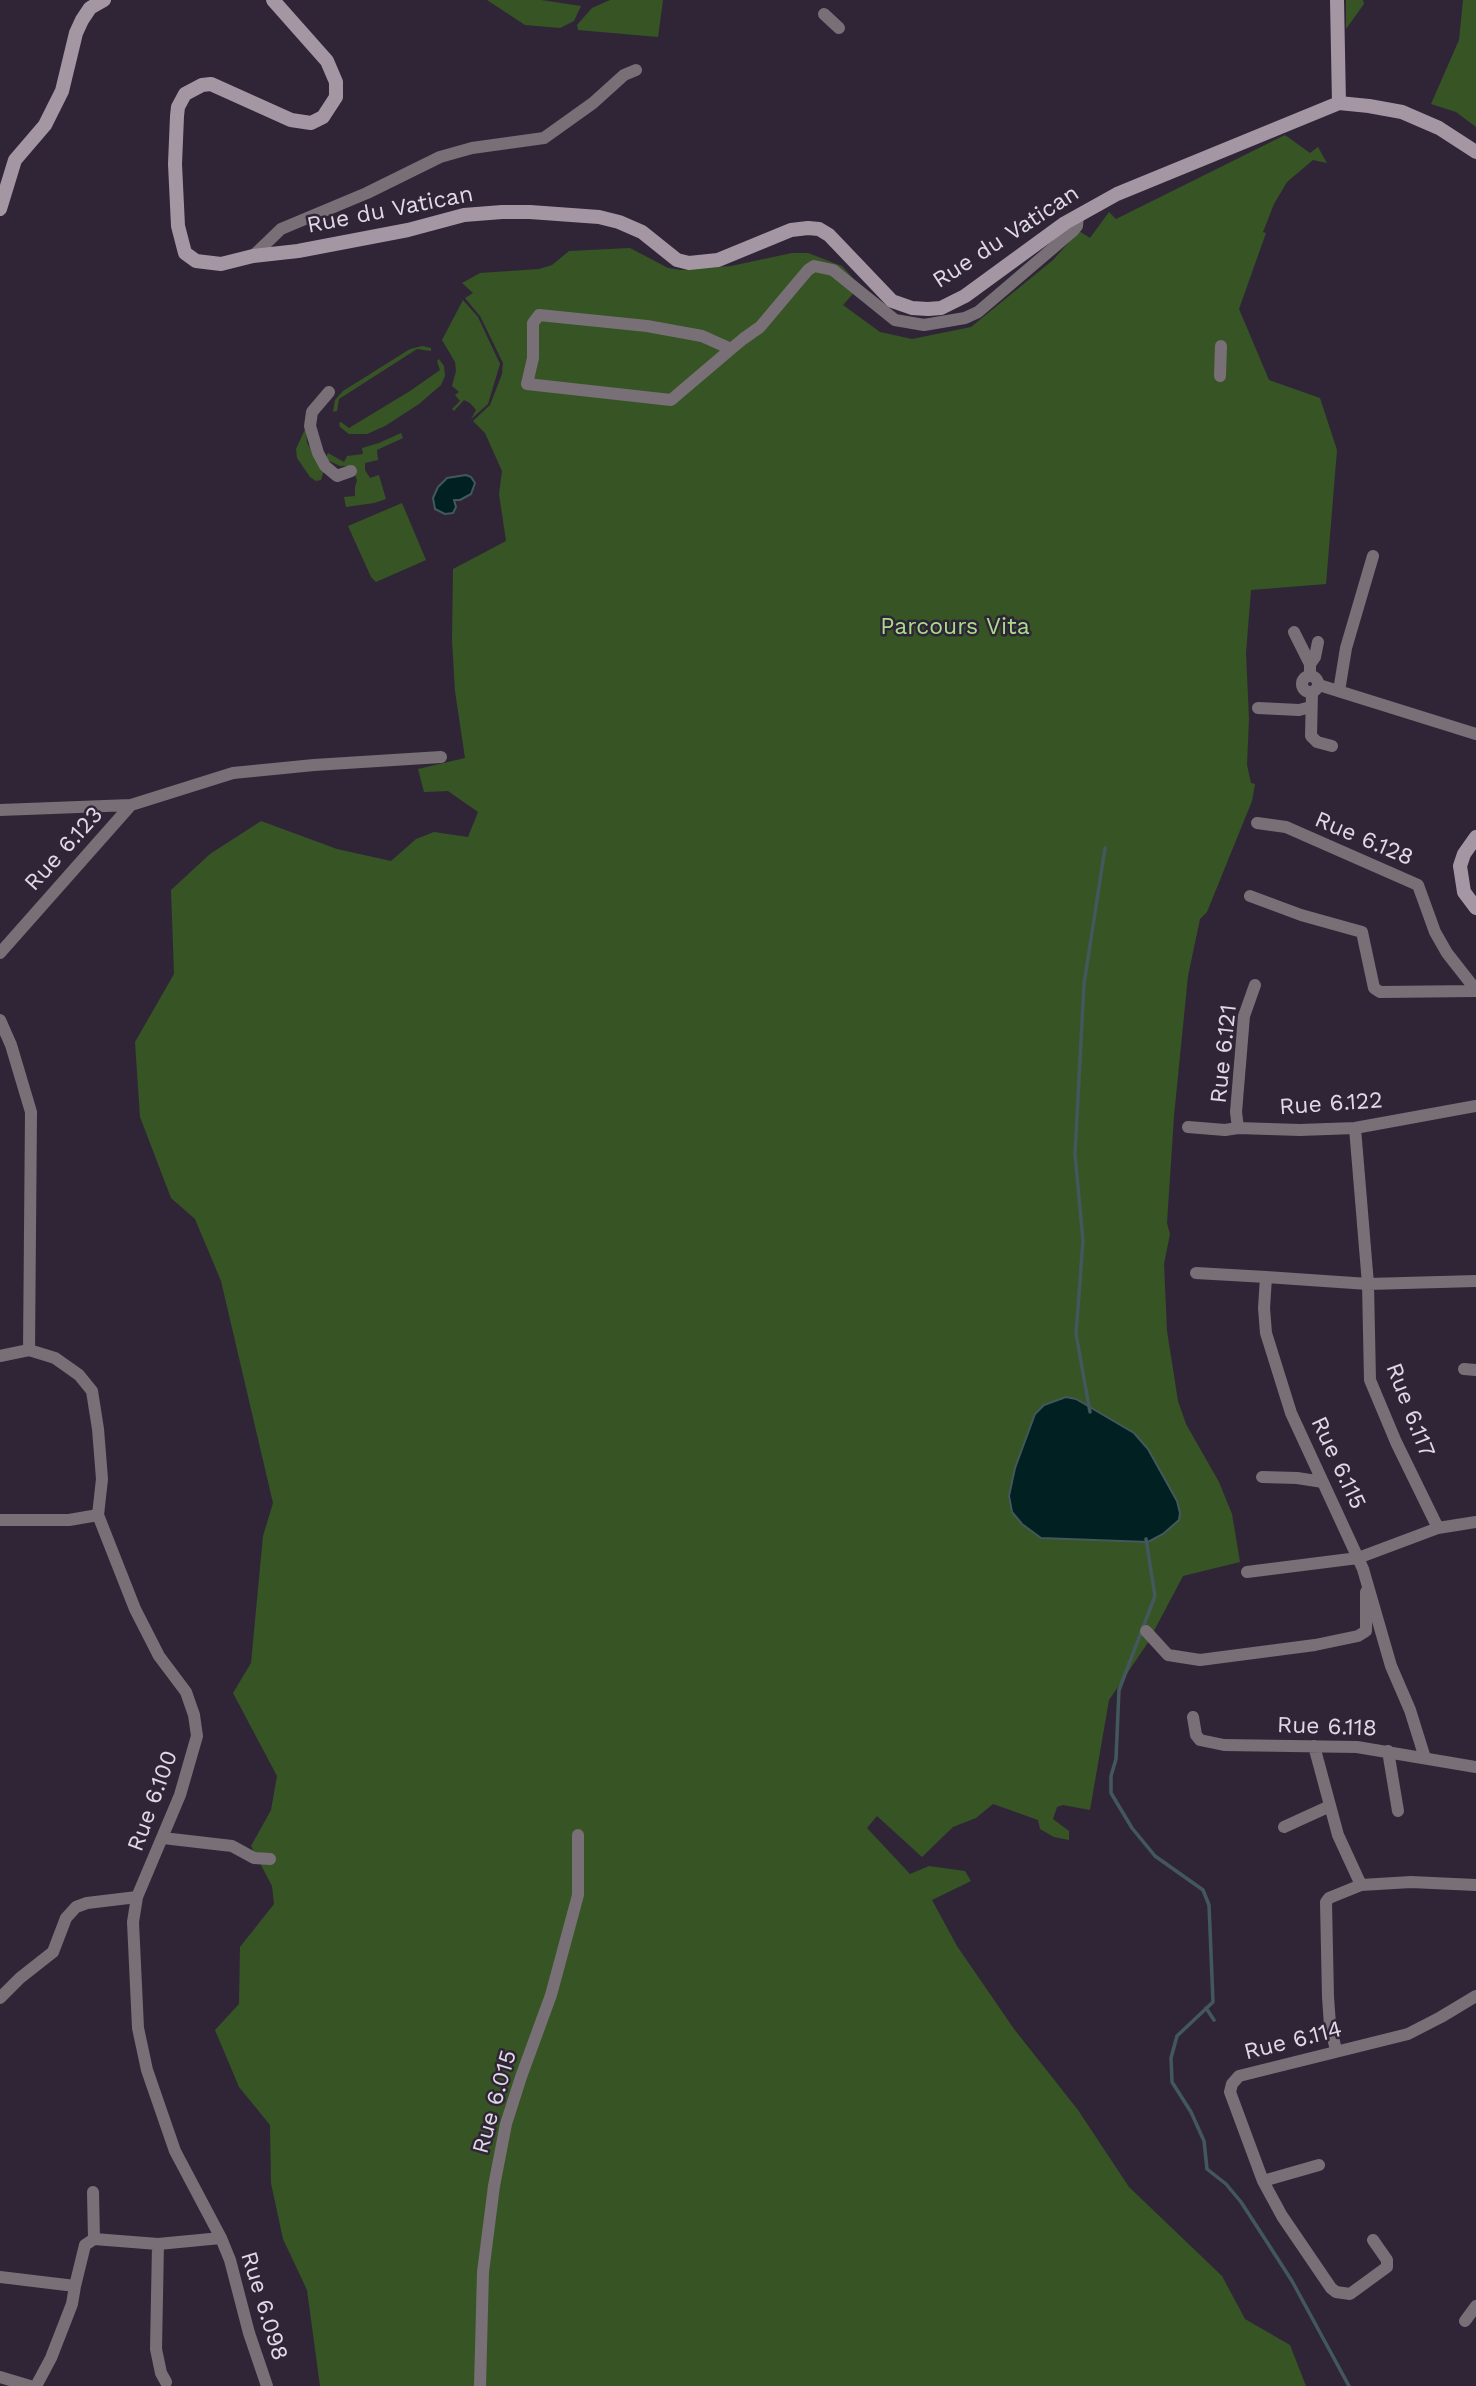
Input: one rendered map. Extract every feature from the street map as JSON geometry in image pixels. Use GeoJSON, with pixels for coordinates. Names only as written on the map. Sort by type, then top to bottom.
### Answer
{"type":"FeatureCollection","features":[{"type":"Feature","properties":{"kind":"street"},"geometry":{"type":"LineString","coordinates":[[0,209],[15,160],[45,125],[62,91],[76,33],[82,20],[90,8],[104,0]]}},
{"type":"Feature","properties":{"kind":"street","name":"Rue du Vatican"},"geometry":{"type":"LineString","coordinates":[[273,0],[327,61],[336,82],[336,97],[328,112],[311,124],[291,120],[211,84],[202,85],[186,94],[178,107],[177,116],[175,164],[178,226],[185,253],[206,264],[220,264],[253,256],[336,244],[408,230],[464,215],[502,212],[599,217],[619,222],[642,232],[677,260],[688,263],[718,260],[790,230],[808,228],[829,234],[892,301],[912,308],[942,308],[965,296],[1078,215],[1129,189],[1339,103]]}},
{"type":"Feature","properties":{"kind":"street"},"geometry":{"type":"LineString","coordinates":[[1337,0],[1339,103],[1402,113],[1439,128],[1476,152]]}},
{"type":"Feature","properties":{"kind":"street"},"geometry":{"type":"LineString","coordinates":[[824,14],[839,29]]}},
{"type":"Feature","properties":{"kind":"street"},"geometry":{"type":"LineString","coordinates":[[253,256],[281,229],[367,193],[440,157],[472,148],[544,138],[593,103],[624,75],[636,70]]}},
{"type":"Feature","properties":{"kind":"street"},"geometry":{"type":"LineString","coordinates":[[731,349],[702,337],[658,328],[539,314],[533,323],[533,358],[527,384],[671,400],[760,327],[814,266],[833,270],[895,320],[924,325],[965,318],[978,312],[1073,231],[1077,226],[1078,215]]}},
{"type":"Feature","properties":{"kind":"street"},"geometry":{"type":"LineString","coordinates":[[1220,376],[1221,346]]}},
{"type":"Feature","properties":{"kind":"street"},"geometry":{"type":"LineString","coordinates":[[329,392],[312,412],[310,426],[325,466],[337,476],[351,471]]}},
{"type":"Feature","properties":{"kind":"street"},"geometry":{"type":"LineString","coordinates":[[1339,691],[1346,648],[1373,556]]}},
{"type":"Feature","properties":{"kind":"street"},"geometry":{"type":"LineString","coordinates":[[1294,632],[1313,679],[1374,705],[1476,734]]}},
{"type":"Feature","properties":{"kind":"street"},"geometry":{"type":"LineString","coordinates":[[1318,642],[1313,679],[1311,736],[1317,742],[1332,746]]}},
{"type":"Feature","properties":{"kind":"street"},"geometry":{"type":"LineString","coordinates":[[1258,708],[1299,710],[1311,707]]}},
{"type":"Feature","properties":{"kind":"street"},"geometry":{"type":"LineString","coordinates":[[0,810],[131,805],[233,773],[441,757]]}},
{"type":"Feature","properties":{"kind":"street","name":"Rue 6.123"},"geometry":{"type":"LineString","coordinates":[[0,953],[131,805]]}},
{"type":"Feature","properties":{"kind":"street","name":"Rue 6.128"},"geometry":{"type":"LineString","coordinates":[[1257,823],[1286,828],[1418,885],[1435,932],[1447,953],[1476,990]]}},
{"type":"Feature","properties":{"kind":"street"},"geometry":{"type":"LineString","coordinates":[[1474,837],[1460,866],[1460,879],[1473,905],[1476,923]]}},
{"type":"Feature","properties":{"kind":"street"},"geometry":{"type":"LineString","coordinates":[[1250,896],[1301,915],[1362,932],[1374,988],[1380,992],[1476,990]]}},
{"type":"Feature","properties":{"kind":"street","name":"Rue 6.121"},"geometry":{"type":"LineString","coordinates":[[1238,1128],[1236,1112],[1244,1016],[1255,985]]}},
{"type":"Feature","properties":{"kind":"street"},"geometry":{"type":"LineString","coordinates":[[0,1020],[11,1045],[31,1112],[29,1350]]}},
{"type":"Feature","properties":{"kind":"street","name":"Rue 6.122"},"geometry":{"type":"LineString","coordinates":[[1188,1127],[1225,1130],[1355,1128],[1476,1106]]}},
{"type":"Feature","properties":{"kind":"street","name":"Rue 6.117"},"geometry":{"type":"LineString","coordinates":[[1355,1128],[1368,1284],[1370,1380],[1396,1442],[1438,1528]]}},
{"type":"Feature","properties":{"kind":"street"},"geometry":{"type":"LineString","coordinates":[[1196,1273],[1368,1284],[1476,1281]]}},
{"type":"Feature","properties":{"kind":"street","name":"Rue 6.115"},"geometry":{"type":"LineString","coordinates":[[1266,1277],[1266,1333],[1291,1413],[1358,1558],[1372,1595],[1391,1666],[1410,1710],[1425,1758]]}},
{"type":"Feature","properties":{"kind":"street"},"geometry":{"type":"LineString","coordinates":[[0,1356],[29,1350],[55,1358],[79,1375],[92,1391],[102,1479],[98,1515],[69,1520],[0,1520]]}},
{"type":"Feature","properties":{"kind":"street"},"geometry":{"type":"LineString","coordinates":[[1262,1477],[1323,1482]]}},
{"type":"Feature","properties":{"kind":"street","name":"Rue 6.100"},"geometry":{"type":"LineString","coordinates":[[98,1515],[135,1609],[159,1656],[186,1692],[197,1735],[180,1795],[136,1897]]}},
{"type":"Feature","properties":{"kind":"street"},"geometry":{"type":"LineString","coordinates":[[1247,1572],[1358,1558],[1438,1528],[1476,1522]]}},
{"type":"Feature","properties":{"kind":"street"},"geometry":{"type":"LineString","coordinates":[[1146,1631],[1168,1655],[1200,1660],[1315,1645],[1359,1636],[1366,1631],[1366,1585]]}},
{"type":"Feature","properties":{"kind":"street","name":"Rue 6.118"},"geometry":{"type":"LineString","coordinates":[[1193,1717],[1196,1735],[1200,1740],[1224,1745],[1314,1746],[1388,1751],[1476,1767]]}},
{"type":"Feature","properties":{"kind":"street"},"geometry":{"type":"LineString","coordinates":[[1314,1746],[1338,1835],[1361,1885]]}},
{"type":"Feature","properties":{"kind":"street"},"geometry":{"type":"LineString","coordinates":[[1388,1751],[1398,1811]]}},
{"type":"Feature","properties":{"kind":"street"},"geometry":{"type":"LineString","coordinates":[[1284,1827],[1330,1806]]}},
{"type":"Feature","properties":{"kind":"street","name":"Rue 6.015"},"geometry":{"type":"LineString","coordinates":[[480,2386],[483,2272],[494,2186],[506,2124],[551,1995],[578,1895],[578,1835]]}},
{"type":"Feature","properties":{"kind":"street"},"geometry":{"type":"LineString","coordinates":[[163,1838],[232,1846],[254,1858],[270,1860]]}},
{"type":"Feature","properties":{"kind":"street"},"geometry":{"type":"LineString","coordinates":[[1336,2050],[1330,2015],[1326,1908],[1329,1898],[1361,1885],[1410,1882],[1476,1885]]}},
{"type":"Feature","properties":{"kind":"street"},"geometry":{"type":"LineString","coordinates":[[0,1998],[53,1952],[66,1918],[76,1907],[87,1903],[136,1897]]}},
{"type":"Feature","properties":{"kind":"street","name":"Rue 6.098"},"geometry":{"type":"LineString","coordinates":[[136,1897],[133,1922],[138,2028],[147,2070],[174,2151],[230,2260],[249,2333],[267,2386]]}},
{"type":"Feature","properties":{"kind":"street","name":"Rue 6.114"},"geometry":{"type":"LineString","coordinates":[[1263,2181],[1230,2092],[1231,2084],[1239,2076],[1408,2034],[1476,1996]]}},
{"type":"Feature","properties":{"kind":"street"},"geometry":{"type":"LineString","coordinates":[[1319,2165],[1263,2181],[1282,2216],[1336,2292],[1350,2294],[1387,2267],[1387,2260],[1373,2240]]}},
{"type":"Feature","properties":{"kind":"street"},"geometry":{"type":"LineString","coordinates":[[93,2192],[94,2239]]}},
{"type":"Feature","properties":{"kind":"street"},"geometry":{"type":"LineString","coordinates":[[36,2386],[51,2358],[72,2304],[85,2245],[94,2239],[158,2244],[221,2238]]}},
{"type":"Feature","properties":{"kind":"street"},"geometry":{"type":"LineString","coordinates":[[158,2244],[156,2348],[161,2373],[166,2382]]}},
{"type":"Feature","properties":{"kind":"street"},"geometry":{"type":"LineString","coordinates":[[0,2277],[75,2287]]}},
{"type":"Feature","properties":{"kind":"street"},"geometry":{"type":"LineString","coordinates":[[1465,2320],[1476,2305]]}},
{"type":"Feature","properties":{"kind":"street"},"geometry":{"type":"LineString","coordinates":[[0,2377],[30,2386]]}},
{"type":"Feature","properties":{"kind":"green space"},"geometry":{"type":"Polygon","coordinates":[[[487,0],[541,0],[581,6],[574,21],[560,28],[525,25],[487,0]]]}},
{"type":"Feature","properties":{"kind":"green space"},"geometry":{"type":"Polygon","coordinates":[[[610,0],[663,0],[658,37],[578,30],[577,25],[592,8],[610,0]]]}},
{"type":"Feature","properties":{"kind":"green space"},"geometry":{"type":"Polygon","coordinates":[[[1346,0],[1363,0],[1364,4],[1346,29],[1346,0]]]}},
{"type":"Feature","properties":{"kind":"green space"},"geometry":{"type":"Polygon","coordinates":[[[1463,0],[1476,0],[1476,127],[1456,112],[1431,104],[1459,40],[1463,0]]]}},
{"type":"Feature","properties":{"kind":"green space","name":"Parcours Vita"},"geometry":{"type":"Polygon","coordinates":[[[1285,135],[1310,153],[1318,147],[1327,163],[1313,160],[1287,182],[1274,204],[1263,232],[1266,233],[1239,309],[1269,380],[1320,398],[1337,450],[1326,584],[1251,590],[1246,653],[1249,719],[1247,765],[1251,783],[1255,784],[1252,801],[1207,912],[1200,919],[1188,976],[1174,1116],[1167,1223],[1170,1234],[1164,1264],[1167,1331],[1178,1401],[1186,1424],[1219,1482],[1232,1514],[1240,1562],[1183,1576],[1147,1644],[1109,1700],[1090,1810],[1063,1805],[1057,1807],[1053,1819],[1069,1831],[1069,1840],[1054,1837],[1040,1829],[1038,1820],[993,1804],[976,1818],[953,1827],[922,1857],[877,1816],[867,1828],[910,1874],[929,1866],[965,1871],[971,1881],[932,1900],[957,1946],[1014,2029],[1078,2110],[1129,2187],[1222,2276],[1245,2319],[1290,2345],[1306,2386],[320,2386],[307,2290],[283,2239],[271,2183],[270,2125],[239,2087],[215,2030],[239,2004],[240,1947],[274,1904],[272,1886],[251,1846],[271,1810],[277,1776],[233,1693],[251,1663],[263,1536],[273,1503],[221,1281],[195,1219],[171,1198],[140,1117],[135,1042],[174,974],[171,890],[210,854],[261,821],[337,849],[391,861],[416,839],[434,832],[468,837],[478,812],[448,791],[424,792],[418,769],[465,758],[455,691],[452,640],[453,569],[506,541],[499,494],[502,471],[485,433],[473,421],[490,405],[502,374],[503,363],[480,316],[465,298],[473,293],[462,283],[480,273],[539,269],[552,265],[569,251],[630,248],[668,268],[681,270],[731,266],[792,253],[808,253],[842,266],[860,286],[843,305],[880,332],[912,339],[971,327],[1053,260],[1079,231],[1090,238],[1109,212],[1116,219],[1285,135]]]}},
{"type":"Feature","properties":{"kind":"green space"},"geometry":{"type":"Polygon","coordinates":[[[463,300],[478,317],[500,364],[488,404],[471,419],[476,410],[470,403],[464,400],[454,411],[452,409],[460,401],[455,395],[459,392],[452,386],[456,371],[455,362],[442,340],[463,300]]]}},
{"type":"Feature","properties":{"kind":"green space"},"geometry":{"type":"Polygon","coordinates":[[[422,346],[431,348],[431,351],[417,349],[339,399],[337,411],[333,412],[335,400],[343,391],[410,349],[422,346]]]}},
{"type":"Feature","properties":{"kind":"green space"},"geometry":{"type":"Polygon","coordinates":[[[439,359],[444,366],[445,376],[441,385],[419,404],[367,434],[349,434],[340,427],[341,422],[349,428],[410,391],[440,370],[437,361],[439,359]]]}},
{"type":"Feature","properties":{"kind":"green space"},"geometry":{"type":"Polygon","coordinates":[[[306,427],[307,443],[324,470],[321,480],[316,481],[310,477],[297,458],[296,449],[306,427]]]}},
{"type":"Feature","properties":{"kind":"green space"},"geometry":{"type":"Polygon","coordinates":[[[401,433],[403,438],[377,450],[378,460],[365,463],[365,470],[370,478],[379,475],[386,499],[346,507],[344,497],[355,496],[357,480],[351,466],[340,466],[325,459],[328,453],[344,462],[347,456],[363,454],[362,448],[401,433]]]}},
{"type":"Feature","properties":{"kind":"green space"},"geometry":{"type":"Polygon","coordinates":[[[402,503],[426,560],[376,582],[371,577],[348,526],[402,503]]]}},
{"type":"Feature","properties":{"kind":"shaded area"},"geometry":{"type":"Polygon","coordinates":[[[466,475],[475,483],[471,494],[454,500],[456,507],[453,513],[445,514],[435,509],[433,498],[438,487],[447,478],[466,475]]]}},
{"type":"Feature","properties":{"kind":"shaded area"},"geometry":{"type":"Polygon","coordinates":[[[1066,1397],[1076,1399],[1134,1433],[1148,1449],[1177,1501],[1180,1513],[1179,1520],[1163,1534],[1148,1542],[1041,1538],[1022,1524],[1012,1512],[1009,1496],[1015,1468],[1035,1414],[1044,1405],[1066,1397]]]}},
{"type":"Feature","properties":{"kind":"waterway"},"geometry":{"type":"LineString","coordinates":[[1090,1412],[1076,1334],[1083,1241],[1075,1154],[1084,984],[1105,848]]}},
{"type":"Feature","properties":{"kind":"waterway"},"geometry":{"type":"LineString","coordinates":[[1146,1539],[1155,1596],[1119,1690],[1116,1759],[1111,1776],[1111,1793],[1132,1828],[1155,1856],[1203,1890],[1209,1905],[1213,2002],[1177,2036],[1171,2058],[1172,2082],[1191,2112],[1204,2141],[1207,2169],[1226,2184],[1241,2202],[1292,2281],[1349,2386]]}},
{"type":"Feature","properties":{"kind":"waterway"},"geometry":{"type":"LineString","coordinates":[[1206,2008],[1214,2020]]}}]}
